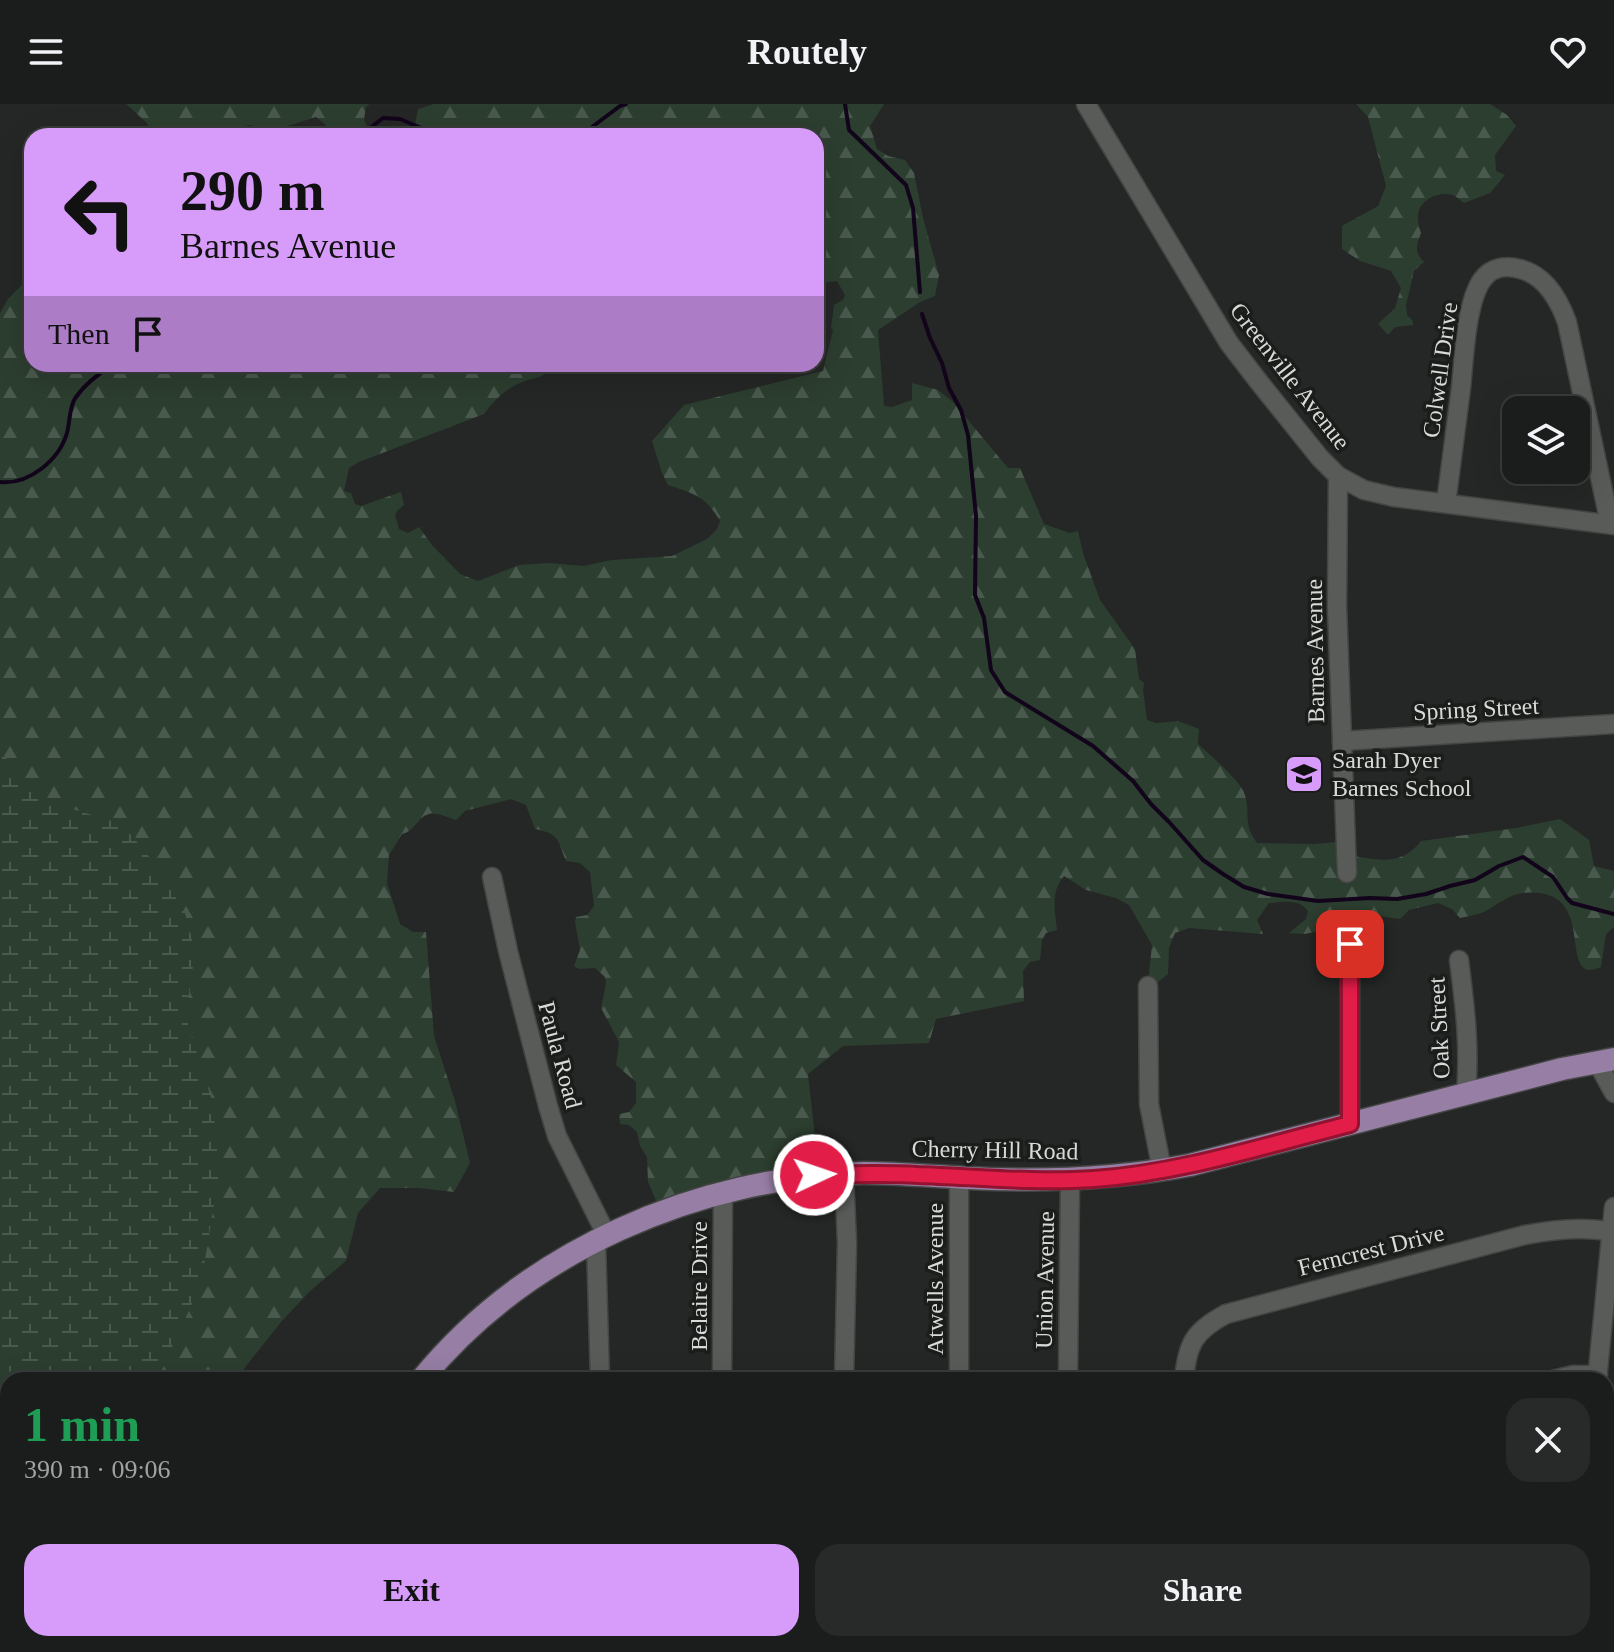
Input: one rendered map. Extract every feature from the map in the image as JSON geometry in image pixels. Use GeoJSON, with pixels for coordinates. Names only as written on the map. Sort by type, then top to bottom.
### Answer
{"type":"FeatureCollection","features":[{"type":"Feature","properties":{"kind":"main road","name":"Cherry Hill Road"},"geometry":{"type":"LineString","coordinates":[[428,1372],[485,1315],[538,1275],[602,1239],[697,1199],[723,1192],[774,1180],[844,1174],[1070,1180],[1162,1170],[1605,1060]]}},
{"type":"Feature","properties":{"kind":"street","name":"Greenville Avenue"},"geometry":{"type":"LineString","coordinates":[[1086,104],[1229,343],[1320,458],[1338,476],[1364,490],[1394,497],[1612,524]]}},
{"type":"Feature","properties":{"kind":"street","name":"Colwell Drive"},"geometry":{"type":"LineString","coordinates":[[1446,503],[1473,301],[1480,283],[1490,272],[1505,267],[1514,268],[1529,272],[1549,288],[1563,310],[1612,524]]}},
{"type":"Feature","properties":{"kind":"street","name":"Barnes Avenue"},"geometry":{"type":"LineString","coordinates":[[1338,476],[1337,607],[1347,873]]}},
{"type":"Feature","properties":{"kind":"street","name":"Spring Street"},"geometry":{"type":"LineString","coordinates":[[1342,741],[1614,724]]}},
{"type":"Feature","properties":{"kind":"street","name":"Paula Road"},"geometry":{"type":"LineString","coordinates":[[492,877],[557,1136],[602,1239]]}},
{"type":"Feature","properties":{"kind":"street"},"geometry":{"type":"LineString","coordinates":[[1350,944],[1350,1124]]}},
{"type":"Feature","properties":{"kind":"street","name":"Oak Street"},"geometry":{"type":"LineString","coordinates":[[1459,960],[1468,1030],[1466,1094]]}},
{"type":"Feature","properties":{"kind":"street"},"geometry":{"type":"LineString","coordinates":[[1148,986],[1149,1104],[1162,1170]]}},
{"type":"Feature","properties":{"kind":"street"},"geometry":{"type":"LineString","coordinates":[[1605,1060],[1614,1093]]}},
{"type":"Feature","properties":{"kind":"street"},"geometry":{"type":"LineString","coordinates":[[844,1174],[847,1243],[844,1372]]}},
{"type":"Feature","properties":{"kind":"street","name":"Atwells Avenue"},"geometry":{"type":"LineString","coordinates":[[959,1177],[959,1372]]}},
{"type":"Feature","properties":{"kind":"street","name":"Union Avenue"},"geometry":{"type":"LineString","coordinates":[[1068,1372],[1070,1180]]}},
{"type":"Feature","properties":{"kind":"street","name":"Belaire Drive"},"geometry":{"type":"LineString","coordinates":[[722,1372],[723,1192]]}},
{"type":"Feature","properties":{"kind":"street"},"geometry":{"type":"LineString","coordinates":[[1598,1372],[1614,1207]]}},
{"type":"Feature","properties":{"kind":"street","name":"Ferncrest Drive"},"geometry":{"type":"LineString","coordinates":[[1184,1372],[1193,1338],[1226,1314],[1525,1235],[1581,1228],[1613,1232]]}},
{"type":"Feature","properties":{"kind":"street"},"geometry":{"type":"LineString","coordinates":[[600,1372],[602,1239]]}},
{"type":"Feature","properties":{"kind":"green space"},"geometry":{"type":"Polygon","coordinates":[[[126,104],[369,105],[364,119],[367,128],[325,128],[316,117],[281,128],[248,125],[242,128],[149,128],[126,104]]]}},
{"type":"Feature","properties":{"kind":"green space"},"geometry":{"type":"Polygon","coordinates":[[[434,104],[884,104],[870,126],[877,149],[888,156],[905,160],[914,173],[939,275],[935,296],[920,302],[878,330],[884,406],[892,407],[912,400],[912,383],[938,390],[953,402],[1008,468],[1020,468],[1044,524],[1070,533],[1078,531],[1100,600],[1135,649],[1139,679],[1144,683],[1147,720],[1156,723],[1178,721],[1199,729],[1198,744],[1242,789],[1247,802],[1250,830],[1257,843],[1346,841],[1349,855],[1388,860],[1405,855],[1421,841],[1560,819],[1589,840],[1594,866],[1614,871],[1614,927],[1606,934],[1601,967],[1589,970],[1581,965],[1568,913],[1560,902],[1545,894],[1518,894],[1484,912],[1460,918],[1452,909],[1438,903],[1409,910],[1400,919],[1373,915],[1362,917],[1352,944],[1343,932],[1289,933],[1306,919],[1308,911],[1295,902],[1285,902],[1269,903],[1257,920],[1263,934],[1189,928],[1175,933],[1169,948],[1168,974],[1150,988],[1152,945],[1129,905],[1086,890],[1064,876],[1055,895],[1057,930],[1046,933],[1040,960],[1030,962],[1023,971],[1024,1001],[936,1019],[929,1043],[843,1046],[808,1074],[819,1174],[658,1205],[648,1182],[647,1157],[640,1146],[637,1132],[629,1125],[620,1124],[619,1114],[629,1112],[636,1103],[636,1082],[616,1065],[619,1042],[601,1008],[605,977],[595,968],[579,969],[574,966],[580,950],[576,917],[587,915],[594,906],[590,872],[580,863],[566,861],[556,839],[549,833],[535,829],[526,805],[511,799],[465,811],[456,820],[429,814],[402,834],[389,855],[387,883],[400,924],[413,932],[426,932],[434,1036],[455,1101],[470,1163],[454,1192],[380,1188],[358,1213],[346,1261],[310,1291],[241,1372],[0,1372],[0,313],[8,299],[24,283],[24,372],[546,372],[509,389],[484,414],[349,468],[344,491],[351,493],[355,504],[361,506],[401,492],[404,505],[395,515],[399,529],[408,533],[419,527],[460,574],[478,581],[519,565],[549,563],[583,566],[612,560],[672,556],[707,539],[720,521],[698,497],[668,485],[652,441],[684,405],[824,372],[833,330],[834,305],[845,295],[837,281],[824,282],[824,128],[414,128],[418,109],[434,104]]]}},
{"type":"Feature","properties":{"kind":"green space"},"geometry":{"type":"Polygon","coordinates":[[[1356,104],[1490,104],[1507,115],[1516,126],[1495,155],[1496,171],[1505,175],[1490,193],[1464,203],[1452,195],[1441,194],[1422,204],[1418,214],[1421,233],[1417,249],[1424,262],[1414,271],[1406,305],[1413,325],[1395,327],[1388,335],[1378,324],[1395,308],[1401,288],[1391,271],[1360,261],[1342,249],[1342,226],[1378,206],[1386,186],[1368,117],[1356,104]]]}},
{"type":"Feature","properties":{"kind":"green space"},"geometry":{"type":"Polygon","coordinates":[[[0,752],[49,802],[122,824],[157,866],[185,913],[195,951],[186,1018],[213,1104],[219,1174],[201,1284],[164,1365],[156,1372],[11,1372],[0,1362],[0,752]]]}},
{"type":"Feature","properties":{"kind":"waterway"},"geometry":{"type":"LineString","coordinates":[[591,128],[626,104]]}},
{"type":"Feature","properties":{"kind":"waterway"},"geometry":{"type":"LineString","coordinates":[[845,104],[849,130],[906,185],[913,208],[920,292]]}},
{"type":"Feature","properties":{"kind":"waterway"},"geometry":{"type":"LineString","coordinates":[[370,128],[383,118],[400,119],[421,128]]}},
{"type":"Feature","properties":{"kind":"waterway"},"geometry":{"type":"LineString","coordinates":[[922,314],[968,435],[976,516],[975,595],[984,618],[991,670],[1005,692],[1093,746],[1133,781],[1203,860],[1244,887],[1268,894],[1318,901],[1397,899],[1475,880],[1523,857],[1553,877],[1572,903],[1614,914]]}},
{"type":"Feature","properties":{"kind":"waterway"},"geometry":{"type":"LineString","coordinates":[[0,482],[32,475],[50,461],[63,443],[76,397],[103,372]]}},
{"type":"Feature","properties":{"kind":"place","name":"Sarah Dyer Barnes School"},"geometry":{"type":"Point","coordinates":[1304,774]}},
{"type":"Feature","properties":{"kind":"route"},"geometry":{"type":"LineString","coordinates":[[814,1175],[865,1173],[989,1179],[1094,1179],[1190,1165],[1350,1124],[1350,944]]}}]}
